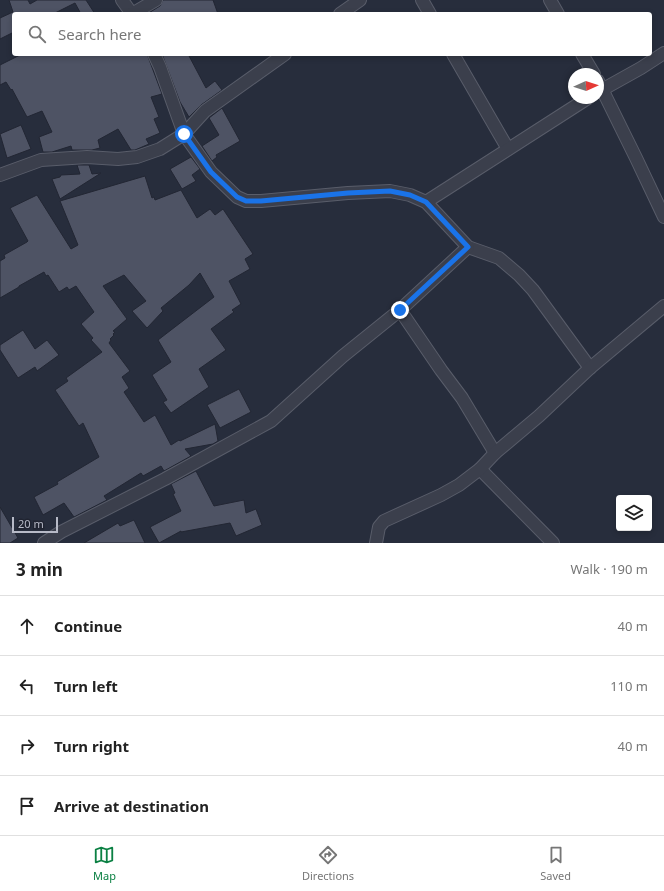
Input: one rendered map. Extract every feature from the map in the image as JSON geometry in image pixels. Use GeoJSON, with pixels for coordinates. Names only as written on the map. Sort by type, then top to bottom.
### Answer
{"type":"FeatureCollection","features":[{"type":"Feature","properties":{"kind":"street"},"geometry":{"type":"LineString","coordinates":[[122,0],[131,12]]}},
{"type":"Feature","properties":{"kind":"street"},"geometry":{"type":"LineString","coordinates":[[135,12],[156,0]]}},
{"type":"Feature","properties":{"kind":"street"},"geometry":{"type":"LineString","coordinates":[[343,12],[360,0]]}},
{"type":"Feature","properties":{"kind":"street"},"geometry":{"type":"LineString","coordinates":[[422,0],[429,12]]}},
{"type":"Feature","properties":{"kind":"street"},"geometry":{"type":"LineString","coordinates":[[550,0],[557,12]]}},
{"type":"Feature","properties":{"kind":"street"},"geometry":{"type":"LineString","coordinates":[[604,85],[641,68],[664,53]]}},
{"type":"Feature","properties":{"kind":"street"},"geometry":{"type":"LineString","coordinates":[[155,56],[184,134],[211,172],[237,197],[246,201],[261,201],[348,193],[390,191],[410,195],[426,202],[468,247],[499,258],[519,275],[532,290],[590,368]]}},
{"type":"Feature","properties":{"kind":"street"},"geometry":{"type":"LineString","coordinates":[[0,175],[40,160],[87,157],[118,159],[137,157],[160,149],[184,134],[205,111],[282,56]]}},
{"type":"Feature","properties":{"kind":"street"},"geometry":{"type":"LineString","coordinates":[[454,56],[508,149]]}},
{"type":"Feature","properties":{"kind":"street"},"geometry":{"type":"LineString","coordinates":[[583,56],[590,68]]}},
{"type":"Feature","properties":{"kind":"street"},"geometry":{"type":"LineString","coordinates":[[604,97],[664,217]]}},
{"type":"Feature","properties":{"kind":"street"},"geometry":{"type":"LineString","coordinates":[[426,202],[579,104]]}},
{"type":"Feature","properties":{"kind":"street"},"geometry":{"type":"LineString","coordinates":[[44,543],[61,532],[165,479],[271,421],[342,356],[400,310],[468,247]]}},
{"type":"Feature","properties":{"kind":"street"},"geometry":{"type":"LineString","coordinates":[[376,543],[379,527],[384,521],[441,495],[459,485],[480,469],[495,453],[539,416],[590,368],[664,306]]}},
{"type":"Feature","properties":{"kind":"street"},"geometry":{"type":"LineString","coordinates":[[400,310],[462,398],[495,453]]}},
{"type":"Feature","properties":{"kind":"street"},"geometry":{"type":"LineString","coordinates":[[480,469],[553,543]]}},
{"type":"Feature","properties":{"kind":"building"},"geometry":{"type":"Polygon","coordinates":[[[9,0],[28,0],[30,4],[37,0],[86,0],[94,12],[80,12],[75,3],[57,12],[13,12],[9,0]]]}},
{"type":"Feature","properties":{"kind":"building"},"geometry":{"type":"Polygon","coordinates":[[[163,0],[213,0],[217,12],[150,12],[160,6],[163,0]]]}},
{"type":"Feature","properties":{"kind":"building"},"geometry":{"type":"Polygon","coordinates":[[[12,12],[12,33],[0,39],[0,18],[12,12]]]}},
{"type":"Feature","properties":{"kind":"building"},"geometry":{"type":"Polygon","coordinates":[[[18,56],[148,56],[162,94],[151,97],[159,117],[154,119],[160,133],[146,139],[149,144],[135,150],[131,150],[118,129],[98,140],[100,148],[92,150],[72,150],[71,146],[52,152],[43,152],[39,137],[52,132],[42,111],[27,117],[12,89],[11,90],[6,82],[0,85],[0,65],[18,56]]]}},
{"type":"Feature","properties":{"kind":"building"},"geometry":{"type":"Polygon","coordinates":[[[163,56],[189,56],[206,88],[215,81],[222,90],[201,105],[189,117],[180,102],[163,56]]]}},
{"type":"Feature","properties":{"kind":"building"},"geometry":{"type":"Polygon","coordinates":[[[222,108],[240,141],[216,155],[217,157],[212,161],[202,146],[219,135],[209,118],[222,108]]]}},
{"type":"Feature","properties":{"kind":"building"},"geometry":{"type":"Polygon","coordinates":[[[21,125],[31,149],[7,158],[0,134],[21,125]]]}},
{"type":"Feature","properties":{"kind":"building"},"geometry":{"type":"Polygon","coordinates":[[[191,157],[200,169],[192,175],[196,181],[182,189],[170,169],[191,157]]]}},
{"type":"Feature","properties":{"kind":"building"},"geometry":{"type":"Polygon","coordinates":[[[77,165],[89,165],[92,174],[101,173],[60,199],[52,179],[60,177],[61,175],[80,174],[77,165]]]}},
{"type":"Feature","properties":{"kind":"building"},"geometry":{"type":"Polygon","coordinates":[[[145,176],[152,198],[154,197],[155,200],[181,190],[197,218],[210,209],[215,215],[223,209],[253,254],[245,259],[250,269],[229,281],[241,304],[232,310],[234,312],[211,329],[226,350],[199,369],[209,387],[171,413],[163,402],[167,400],[152,375],[171,362],[158,340],[214,297],[200,273],[189,285],[161,308],[163,311],[147,328],[132,311],[146,301],[124,275],[103,286],[127,319],[113,331],[115,332],[113,334],[114,335],[110,339],[111,340],[109,343],[130,371],[122,377],[129,388],[124,392],[144,422],[155,415],[171,445],[215,424],[218,441],[213,444],[185,449],[191,456],[164,471],[161,466],[143,476],[141,473],[104,496],[107,500],[74,517],[64,503],[43,515],[34,497],[58,484],[57,482],[99,457],[83,423],[79,426],[55,390],[68,381],[66,378],[102,352],[91,340],[93,338],[81,324],[94,312],[76,286],[69,290],[67,287],[59,292],[48,275],[46,276],[44,272],[0,298],[0,261],[5,258],[4,255],[28,241],[10,208],[37,195],[71,249],[78,245],[60,201],[145,176]]]}},
{"type":"Feature","properties":{"kind":"building"},"geometry":{"type":"Polygon","coordinates":[[[23,330],[35,349],[47,340],[59,355],[37,371],[35,367],[18,378],[0,350],[0,345],[23,330]]]}},
{"type":"Feature","properties":{"kind":"building"},"geometry":{"type":"Polygon","coordinates":[[[239,389],[251,412],[220,428],[207,405],[239,389]]]}},
{"type":"Feature","properties":{"kind":"building"},"geometry":{"type":"Polygon","coordinates":[[[196,471],[214,506],[244,500],[246,513],[256,509],[262,525],[236,536],[230,523],[181,531],[159,543],[150,527],[181,511],[173,494],[175,493],[171,484],[196,471]]]}},
{"type":"Feature","properties":{"kind":"building"},"geometry":{"type":"Polygon","coordinates":[[[0,507],[18,538],[10,543],[0,543],[0,507]]]}},
{"type":"Feature","properties":{"kind":"building"},"geometry":{"type":"Polygon","coordinates":[[[134,520],[145,543],[84,543],[118,523],[120,526],[134,520]]]}},
{"type":"Feature","properties":{"kind":"route"},"geometry":{"type":"LineString","coordinates":[[184,134],[211,172],[237,197],[246,201],[390,191],[410,195],[426,202],[468,247],[400,310]]}}]}
